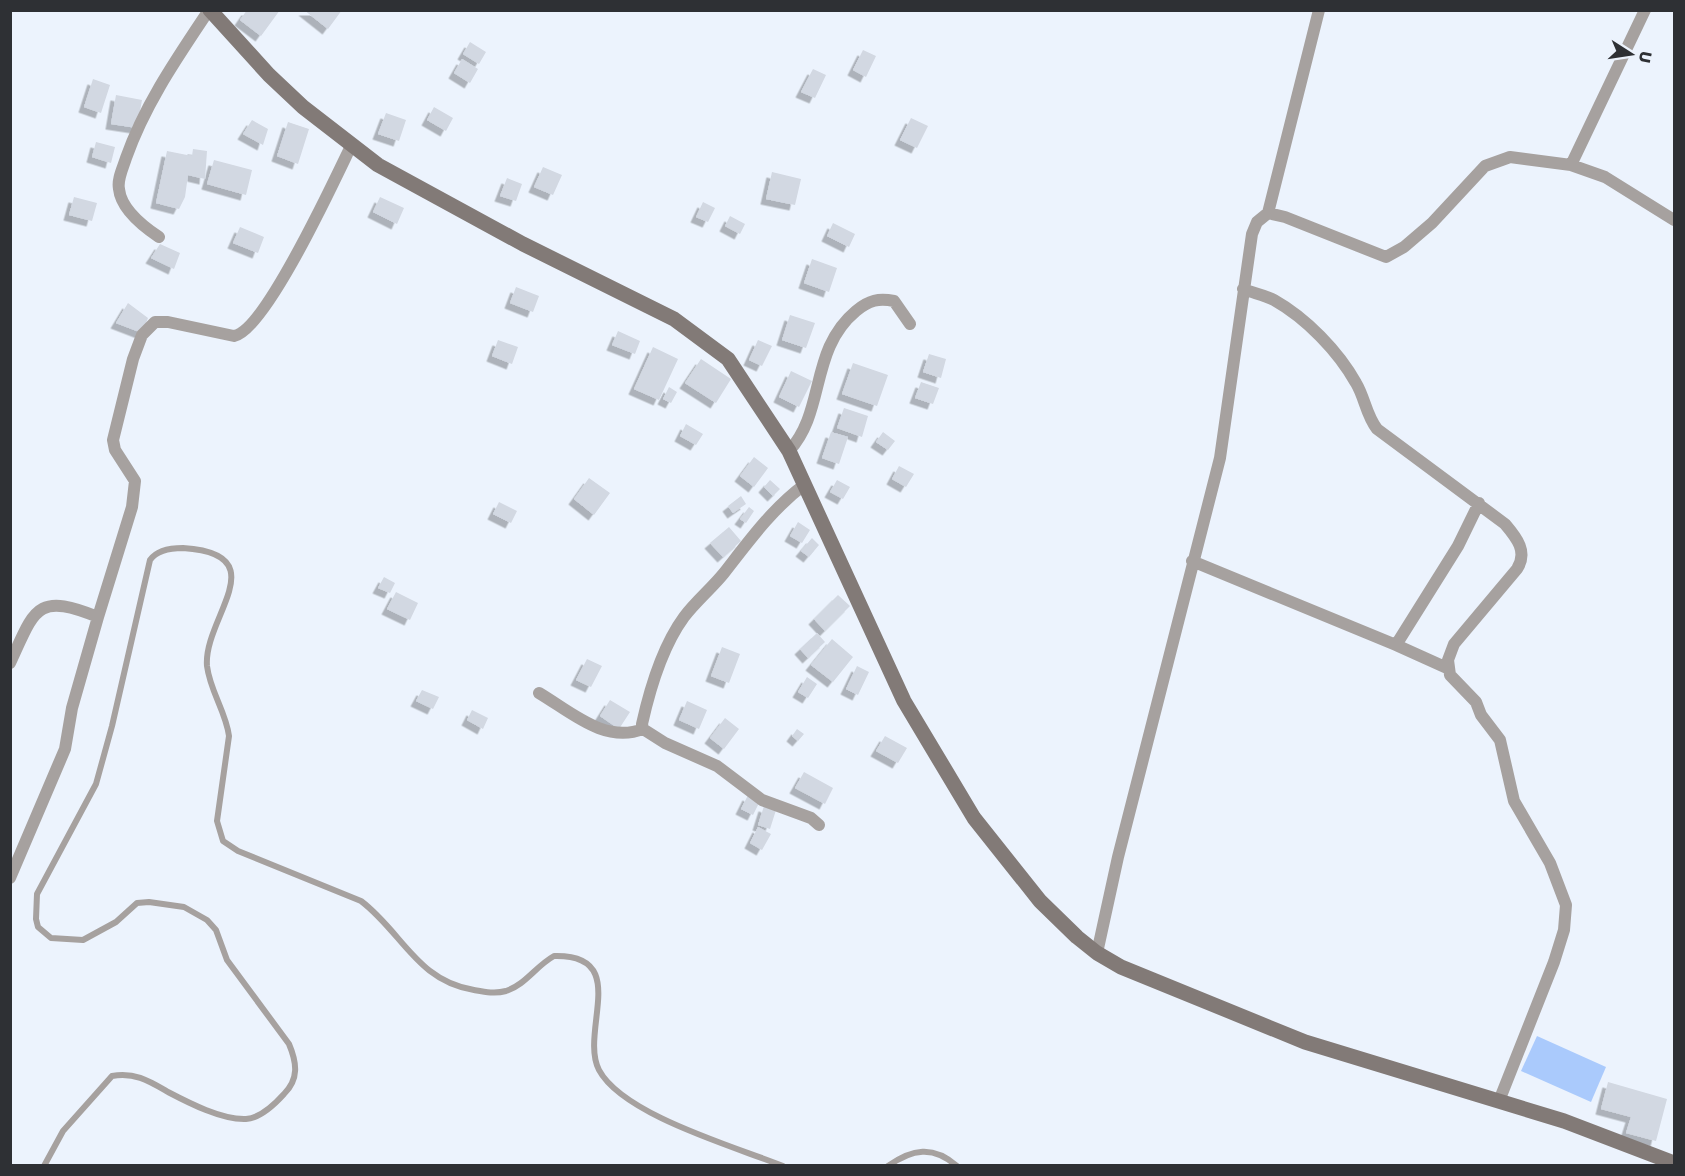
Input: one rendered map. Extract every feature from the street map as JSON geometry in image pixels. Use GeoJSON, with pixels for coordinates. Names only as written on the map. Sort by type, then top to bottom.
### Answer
{"type":"FeatureCollection","features":[{"type":"Feature","properties":{"kind":"main road"},"geometry":{"type":"LineString","coordinates":[[209,10],[269,75],[351,146],[417,187],[523,244],[674,319],[717,349],[741,375],[789,451],[904,701],[974,818],[1040,901],[1096,954],[1120,967],[1305,1042],[1574,1125],[1674,1163]]}},
{"type":"Feature","properties":{"kind":"street"},"geometry":{"type":"LineString","coordinates":[[159,237],[150,231],[124,204],[119,190],[120,178],[131,146],[159,87],[209,10]]}},
{"type":"Feature","properties":{"kind":"street"},"geometry":{"type":"LineString","coordinates":[[1096,954],[1120,846],[1220,458],[1252,234],[1257,222],[1268,213],[1319,10]]}},
{"type":"Feature","properties":{"kind":"street"},"geometry":{"type":"LineString","coordinates":[[1571,165],[1645,10]]}},
{"type":"Feature","properties":{"kind":"street"},"geometry":{"type":"LineString","coordinates":[[10,878],[65,748],[72,708],[135,493],[135,481],[115,450],[113,440],[142,335],[155,322],[168,322],[234,336],[242,334],[277,288],[351,146]]}},
{"type":"Feature","properties":{"kind":"street"},"geometry":{"type":"LineString","coordinates":[[1268,213],[1285,217],[1386,257],[1404,247],[1432,223],[1485,166],[1496,160],[1510,157],[1571,165],[1605,177],[1674,220]]}},
{"type":"Feature","properties":{"kind":"street"},"geometry":{"type":"LineString","coordinates":[[1243,289],[1273,300],[1300,318],[1347,369],[1377,429],[1479,503],[1516,537],[1523,557],[1517,569],[1454,644],[1449,654],[1447,668],[1450,675],[1476,702],[1481,715],[1500,740],[1514,801],[1550,864],[1566,905],[1564,930],[1554,962],[1499,1101]]}},
{"type":"Feature","properties":{"kind":"street"},"geometry":{"type":"LineString","coordinates":[[789,451],[804,430],[824,355],[841,323],[860,307],[882,298],[894,301],[910,324]]}},
{"type":"Feature","properties":{"kind":"street"},"geometry":{"type":"LineString","coordinates":[[643,729],[649,694],[665,652],[684,618],[761,526],[788,497],[804,485]]}},
{"type":"Feature","properties":{"kind":"street"},"geometry":{"type":"LineString","coordinates":[[1396,645],[1458,546],[1479,503]]}},
{"type":"Feature","properties":{"kind":"street"},"geometry":{"type":"LineString","coordinates":[[1192,561],[1447,668]]}},
{"type":"Feature","properties":{"kind":"street"},"geometry":{"type":"LineString","coordinates":[[10,663],[40,610],[52,604],[61,604],[98,617]]}},
{"type":"Feature","properties":{"kind":"street"},"geometry":{"type":"LineString","coordinates":[[539,693],[601,730],[629,735],[643,729]]}},
{"type":"Feature","properties":{"kind":"street"},"geometry":{"type":"LineString","coordinates":[[643,729],[665,743],[717,766],[762,800],[811,818],[819,825]]}},
{"type":"Feature","properties":{"kind":"lane"},"geometry":{"type":"LineString","coordinates":[[44,1166],[63,1131],[112,1076],[132,1075],[144,1078],[204,1107],[225,1115],[246,1119],[255,1116],[279,1100],[291,1086],[295,1077],[295,1058],[289,1044],[227,960],[216,930],[195,912],[176,906],[137,903],[97,934],[82,940],[70,941],[51,938],[44,933],[36,919],[37,894],[96,784],[112,726],[150,560],[154,554],[163,550],[183,548],[218,555],[227,561],[231,568],[229,591],[207,656],[209,675],[227,722],[229,736],[216,821],[223,841],[238,851],[361,901],[375,911],[412,957],[431,974],[464,989],[490,993],[505,991],[525,980],[535,968],[554,956],[581,960],[595,973],[599,985],[594,1053],[600,1071],[612,1088],[637,1105],[669,1120],[783,1166]]}},
{"type":"Feature","properties":{"kind":"lane"},"geometry":{"type":"LineString","coordinates":[[888,1166],[904,1154],[922,1151],[941,1154],[957,1166]]}},
{"type":"Feature","properties":{"kind":"shaded area"},"geometry":{"type":"Polygon","coordinates":[[[1537,1036],[1606,1067],[1591,1102],[1521,1071],[1537,1036]]]}},
{"type":"Feature","properties":{"kind":"building"},"geometry":{"type":"Polygon","coordinates":[[[247,10],[280,10],[261,36],[240,20],[247,10]]]}},
{"type":"Feature","properties":{"kind":"building"},"geometry":{"type":"Polygon","coordinates":[[[304,10],[342,10],[328,29],[304,10]]]}},
{"type":"Feature","properties":{"kind":"building"},"geometry":{"type":"Polygon","coordinates":[[[470,42],[486,52],[479,64],[463,54],[470,42]]]}},
{"type":"Feature","properties":{"kind":"building"},"geometry":{"type":"Polygon","coordinates":[[[863,50],[876,56],[866,77],[853,70],[863,50]]]}},
{"type":"Feature","properties":{"kind":"building"},"geometry":{"type":"Polygon","coordinates":[[[462,59],[478,69],[470,83],[454,73],[462,59]]]}},
{"type":"Feature","properties":{"kind":"building"},"geometry":{"type":"Polygon","coordinates":[[[813,69],[826,75],[815,98],[801,92],[813,69]]]}},
{"type":"Feature","properties":{"kind":"building"},"geometry":{"type":"Polygon","coordinates":[[[93,79],[110,85],[101,113],[84,107],[93,79]]]}},
{"type":"Feature","properties":{"kind":"building"},"geometry":{"type":"Polygon","coordinates":[[[116,95],[142,100],[137,128],[111,124],[116,95]]]}},
{"type":"Feature","properties":{"kind":"building"},"geometry":{"type":"Polygon","coordinates":[[[434,107],[453,118],[446,131],[427,120],[434,107]]]}},
{"type":"Feature","properties":{"kind":"building"},"geometry":{"type":"Polygon","coordinates":[[[386,113],[406,120],[399,141],[378,134],[386,113]]]}},
{"type":"Feature","properties":{"kind":"building"},"geometry":{"type":"Polygon","coordinates":[[[911,118],[928,126],[917,148],[900,140],[911,118]]]}},
{"type":"Feature","properties":{"kind":"building"},"geometry":{"type":"Polygon","coordinates":[[[252,120],[268,129],[263,145],[243,134],[252,120]]]}},
{"type":"Feature","properties":{"kind":"building"},"geometry":{"type":"Polygon","coordinates":[[[288,122],[309,129],[298,164],[277,156],[288,122]]]}},
{"type":"Feature","properties":{"kind":"building"},"geometry":{"type":"Polygon","coordinates":[[[96,142],[115,147],[111,163],[92,157],[96,142]]]}},
{"type":"Feature","properties":{"kind":"building"},"geometry":{"type":"Polygon","coordinates":[[[193,149],[207,151],[205,179],[188,175],[185,197],[179,209],[156,203],[167,151],[192,156],[193,149]]]}},
{"type":"Feature","properties":{"kind":"building"},"geometry":{"type":"Polygon","coordinates":[[[214,160],[252,170],[246,195],[207,184],[214,160]]]}},
{"type":"Feature","properties":{"kind":"building"},"geometry":{"type":"Polygon","coordinates":[[[543,167],[562,175],[553,195],[534,187],[543,167]]]}},
{"type":"Feature","properties":{"kind":"building"},"geometry":{"type":"Polygon","coordinates":[[[772,172],[801,179],[795,205],[766,199],[772,172]]]}},
{"type":"Feature","properties":{"kind":"building"},"geometry":{"type":"Polygon","coordinates":[[[507,178],[522,184],[516,201],[500,196],[507,178]]]}},
{"type":"Feature","properties":{"kind":"building"},"geometry":{"type":"Polygon","coordinates":[[[74,197],[97,203],[92,221],[69,215],[74,197]]]}},
{"type":"Feature","properties":{"kind":"building"},"geometry":{"type":"Polygon","coordinates":[[[380,197],[404,208],[397,224],[373,212],[380,197]]]}},
{"type":"Feature","properties":{"kind":"building"},"geometry":{"type":"Polygon","coordinates":[[[703,202],[715,208],[708,222],[696,217],[703,202]]]}},
{"type":"Feature","properties":{"kind":"building"},"geometry":{"type":"Polygon","coordinates":[[[730,216],[745,224],[740,234],[725,226],[730,216]]]}},
{"type":"Feature","properties":{"kind":"building"},"geometry":{"type":"Polygon","coordinates":[[[833,223],[855,234],[849,247],[827,236],[833,223]]]}},
{"type":"Feature","properties":{"kind":"building"},"geometry":{"type":"Polygon","coordinates":[[[240,227],[264,237],[258,253],[233,243],[240,227]]]}},
{"type":"Feature","properties":{"kind":"building"},"geometry":{"type":"Polygon","coordinates":[[[160,244],[180,253],[174,269],[151,258],[160,244]]]}},
{"type":"Feature","properties":{"kind":"building"},"geometry":{"type":"Polygon","coordinates":[[[812,259],[837,268],[829,292],[804,283],[812,259]]]}},
{"type":"Feature","properties":{"kind":"building"},"geometry":{"type":"Polygon","coordinates":[[[516,287],[539,296],[533,312],[510,303],[516,287]]]}},
{"type":"Feature","properties":{"kind":"building"},"geometry":{"type":"Polygon","coordinates":[[[128,303],[148,318],[142,333],[116,323],[128,303]]]}},
{"type":"Feature","properties":{"kind":"building"},"geometry":{"type":"Polygon","coordinates":[[[790,315],[815,323],[806,348],[782,340],[790,315]]]}},
{"type":"Feature","properties":{"kind":"building"},"geometry":{"type":"Polygon","coordinates":[[[618,331],[640,341],[635,354],[612,345],[618,331]]]}},
{"type":"Feature","properties":{"kind":"building"},"geometry":{"type":"Polygon","coordinates":[[[498,340],[518,347],[512,364],[492,356],[498,340]]]}},
{"type":"Feature","properties":{"kind":"building"},"geometry":{"type":"Polygon","coordinates":[[[758,340],[772,346],[762,366],[749,360],[758,340]]]}},
{"type":"Feature","properties":{"kind":"building"},"geometry":{"type":"Polygon","coordinates":[[[653,347],[678,359],[659,400],[634,389],[653,347]]]}},
{"type":"Feature","properties":{"kind":"building"},"geometry":{"type":"Polygon","coordinates":[[[929,354],[946,359],[941,378],[923,372],[929,354]]]}},
{"type":"Feature","properties":{"kind":"building"},"geometry":{"type":"Polygon","coordinates":[[[701,359],[731,379],[716,403],[685,383],[701,359]]]}},
{"type":"Feature","properties":{"kind":"building"},"geometry":{"type":"Polygon","coordinates":[[[853,363],[888,375],[877,406],[842,394],[853,363]]]}},
{"type":"Feature","properties":{"kind":"building"},"geometry":{"type":"Polygon","coordinates":[[[791,371],[812,381],[799,407],[779,397],[791,371]]]}},
{"type":"Feature","properties":{"kind":"building"},"geometry":{"type":"Polygon","coordinates":[[[921,382],[939,388],[933,404],[915,398],[921,382]]]}},
{"type":"Feature","properties":{"kind":"building"},"geometry":{"type":"Polygon","coordinates":[[[669,387],[677,392],[671,403],[663,399],[669,387]]]}},
{"type":"Feature","properties":{"kind":"building"},"geometry":{"type":"Polygon","coordinates":[[[844,408],[868,416],[862,437],[837,428],[844,408]]]}},
{"type":"Feature","properties":{"kind":"building"},"geometry":{"type":"Polygon","coordinates":[[[686,424],[703,434],[696,445],[680,436],[686,424]]]}},
{"type":"Feature","properties":{"kind":"building"},"geometry":{"type":"Polygon","coordinates":[[[831,432],[848,437],[839,464],[822,458],[831,432]]]}},
{"type":"Feature","properties":{"kind":"building"},"geometry":{"type":"Polygon","coordinates":[[[883,432],[895,441],[888,450],[876,442],[883,432]]]}},
{"type":"Feature","properties":{"kind":"building"},"geometry":{"type":"Polygon","coordinates":[[[754,457],[768,468],[754,487],[740,476],[754,457]]]}},
{"type":"Feature","properties":{"kind":"building"},"geometry":{"type":"Polygon","coordinates":[[[899,466],[914,474],[906,487],[892,479],[899,466]]]}},
{"type":"Feature","properties":{"kind":"building"},"geometry":{"type":"Polygon","coordinates":[[[589,478],[610,493],[594,515],[574,499],[589,478]]]}},
{"type":"Feature","properties":{"kind":"building"},"geometry":{"type":"Polygon","coordinates":[[[770,480],[780,489],[773,496],[764,487],[770,480]]]}},
{"type":"Feature","properties":{"kind":"building"},"geometry":{"type":"Polygon","coordinates":[[[837,480],[850,487],[843,499],[830,492],[837,480]]]}},
{"type":"Feature","properties":{"kind":"building"},"geometry":{"type":"Polygon","coordinates":[[[741,496],[746,504],[733,513],[728,506],[741,496]]]}},
{"type":"Feature","properties":{"kind":"building"},"geometry":{"type":"Polygon","coordinates":[[[499,502],[517,511],[511,523],[493,514],[499,502]]]}},
{"type":"Feature","properties":{"kind":"building"},"geometry":{"type":"Polygon","coordinates":[[[749,507],[754,511],[746,523],[740,519],[749,507]]]}},
{"type":"Feature","properties":{"kind":"building"},"geometry":{"type":"Polygon","coordinates":[[[798,522],[810,530],[802,543],[790,536],[798,522]]]}},
{"type":"Feature","properties":{"kind":"building"},"geometry":{"type":"Polygon","coordinates":[[[729,527],[741,541],[723,557],[710,543],[729,527]]]}},
{"type":"Feature","properties":{"kind":"building"},"geometry":{"type":"Polygon","coordinates":[[[812,538],[819,545],[809,557],[801,551],[812,538]]]}},
{"type":"Feature","properties":{"kind":"building"},"geometry":{"type":"Polygon","coordinates":[[[384,577],[395,583],[390,593],[378,588],[384,577]]]}},
{"type":"Feature","properties":{"kind":"building"},"geometry":{"type":"Polygon","coordinates":[[[396,592],[418,603],[410,620],[387,609],[396,592]]]}},
{"type":"Feature","properties":{"kind":"building"},"geometry":{"type":"Polygon","coordinates":[[[838,595],[850,606],[825,631],[814,619],[838,595]]]}},
{"type":"Feature","properties":{"kind":"building"},"geometry":{"type":"Polygon","coordinates":[[[817,633],[825,642],[808,658],[800,649],[817,633]]]}},
{"type":"Feature","properties":{"kind":"building"},"geometry":{"type":"Polygon","coordinates":[[[832,639],[853,657],[833,682],[811,665],[832,639]]]}},
{"type":"Feature","properties":{"kind":"building"},"geometry":{"type":"Polygon","coordinates":[[[722,647],[740,654],[729,683],[711,676],[722,647]]]}},
{"type":"Feature","properties":{"kind":"building"},"geometry":{"type":"Polygon","coordinates":[[[587,659],[602,666],[591,687],[576,680],[587,659]]]}},
{"type":"Feature","properties":{"kind":"building"},"geometry":{"type":"Polygon","coordinates":[[[857,666],[869,672],[858,695],[846,689],[857,666]]]}},
{"type":"Feature","properties":{"kind":"building"},"geometry":{"type":"Polygon","coordinates":[[[807,677],[817,684],[808,698],[798,692],[807,677]]]}},
{"type":"Feature","properties":{"kind":"building"},"geometry":{"type":"Polygon","coordinates":[[[422,690],[439,697],[433,709],[416,701],[422,690]]]}},
{"type":"Feature","properties":{"kind":"building"},"geometry":{"type":"Polygon","coordinates":[[[610,700],[630,712],[619,729],[600,716],[610,700]]]}},
{"type":"Feature","properties":{"kind":"building"},"geometry":{"type":"Polygon","coordinates":[[[687,701],[707,710],[699,729],[679,720],[687,701]]]}},
{"type":"Feature","properties":{"kind":"building"},"geometry":{"type":"Polygon","coordinates":[[[472,710],[488,718],[483,729],[467,720],[472,710]]]}},
{"type":"Feature","properties":{"kind":"building"},"geometry":{"type":"Polygon","coordinates":[[[725,718],[739,729],[724,749],[710,738],[725,718]]]}},
{"type":"Feature","properties":{"kind":"building"},"geometry":{"type":"Polygon","coordinates":[[[797,729],[804,734],[798,741],[792,736],[797,729]]]}},
{"type":"Feature","properties":{"kind":"building"},"geometry":{"type":"Polygon","coordinates":[[[885,736],[907,748],[898,763],[876,751],[885,736]]]}},
{"type":"Feature","properties":{"kind":"building"},"geometry":{"type":"Polygon","coordinates":[[[804,772],[833,788],[825,804],[795,788],[804,772]]]}},
{"type":"Feature","properties":{"kind":"building"},"geometry":{"type":"Polygon","coordinates":[[[748,795],[760,801],[753,815],[741,809],[748,795]]]}},
{"type":"Feature","properties":{"kind":"building"},"geometry":{"type":"Polygon","coordinates":[[[764,806],[776,810],[770,829],[758,825],[764,806]]]}},
{"type":"Feature","properties":{"kind":"building"},"geometry":{"type":"Polygon","coordinates":[[[758,827],[771,834],[762,850],[750,843],[758,827]]]}},
{"type":"Feature","properties":{"kind":"building"},"geometry":{"type":"Polygon","coordinates":[[[1608,1082],[1667,1099],[1656,1141],[1626,1133],[1631,1117],[1601,1109],[1608,1082]]]}}]}
